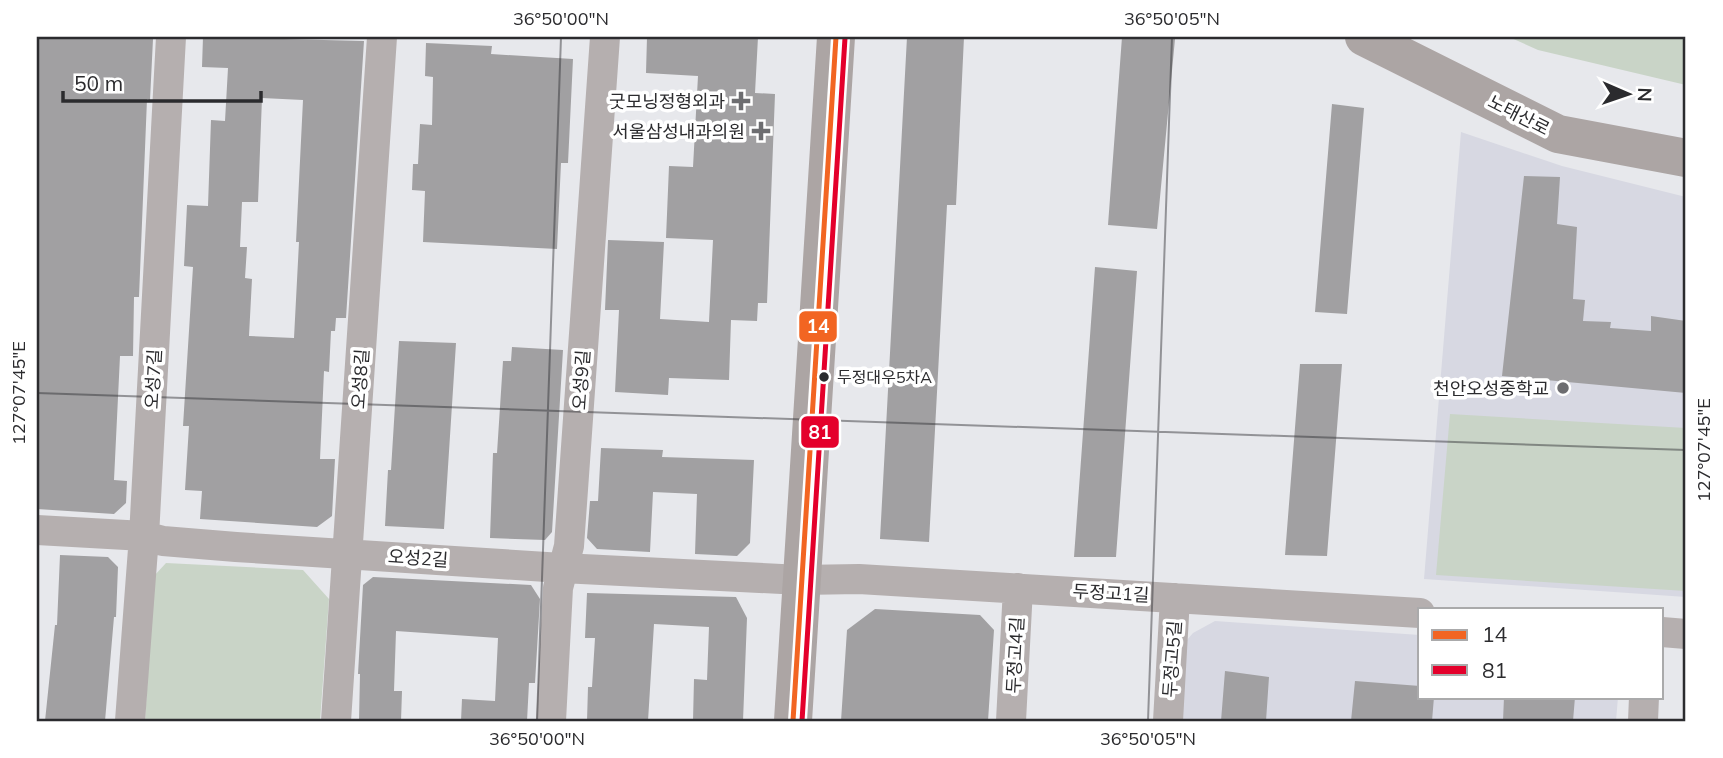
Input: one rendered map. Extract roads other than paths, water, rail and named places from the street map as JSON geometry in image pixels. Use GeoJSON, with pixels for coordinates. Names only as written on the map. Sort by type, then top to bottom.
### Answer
{"type":"FeatureCollection","features":[{"type":"Feature","properties":{"kind":"street","name":"오성7길"},"geometry":{"type":"LineString","coordinates":[[130,721],[144,536],[171,37]]}},
{"type":"Feature","properties":{"kind":"street","name":"오성8길"},"geometry":{"type":"LineString","coordinates":[[337,721],[382,37]]}},
{"type":"Feature","properties":{"kind":"street","name":"오성9길"},"geometry":{"type":"LineString","coordinates":[[551,721],[558,588],[569,546],[605,37]]}},
{"type":"Feature","properties":{"kind":"street"},"geometry":{"type":"LineString","coordinates":[[793,721],[836,37]]}},
{"type":"Feature","properties":{"kind":"street","name":"노태산로"},"geometry":{"type":"LineString","coordinates":[[1364,37],[1558,134],[1686,158]]}},
{"type":"Feature","properties":{"kind":"street","name":"오성2길"},"geometry":{"type":"LineString","coordinates":[[37,530],[562,568],[801,580]]}},
{"type":"Feature","properties":{"kind":"street","name":"두정고1길"},"geometry":{"type":"LineString","coordinates":[[801,580],[859,579],[1418,613]]}},
{"type":"Feature","properties":{"kind":"street","name":"두정고4길"},"geometry":{"type":"LineString","coordinates":[[1011,721],[1018,588]]}},
{"type":"Feature","properties":{"kind":"street","name":"두정고5길"},"geometry":{"type":"LineString","coordinates":[[1168,721],[1175,597]]}},
{"type":"Feature","properties":{"kind":"street"},"geometry":{"type":"LineString","coordinates":[[1664,632],[1686,634]]}},
{"type":"Feature","properties":{"kind":"street"},"geometry":{"type":"LineString","coordinates":[[1643,721],[1644,698]]}},
{"type":"Feature","properties":{"kind":"place","name":"굿모닝정형외과"},"geometry":{"type":"Point","coordinates":[741,101]}},
{"type":"Feature","properties":{"kind":"place","name":"서울삼성내과의원"},"geometry":{"type":"Point","coordinates":[761,131]}},
{"type":"Feature","properties":{"kind":"place","name":"두정대우5차A"},"geometry":{"type":"Point","coordinates":[824,377]}},
{"type":"Feature","properties":{"kind":"place","name":"천안오성중학교"},"geometry":{"type":"Point","coordinates":[1563,388]}}]}
